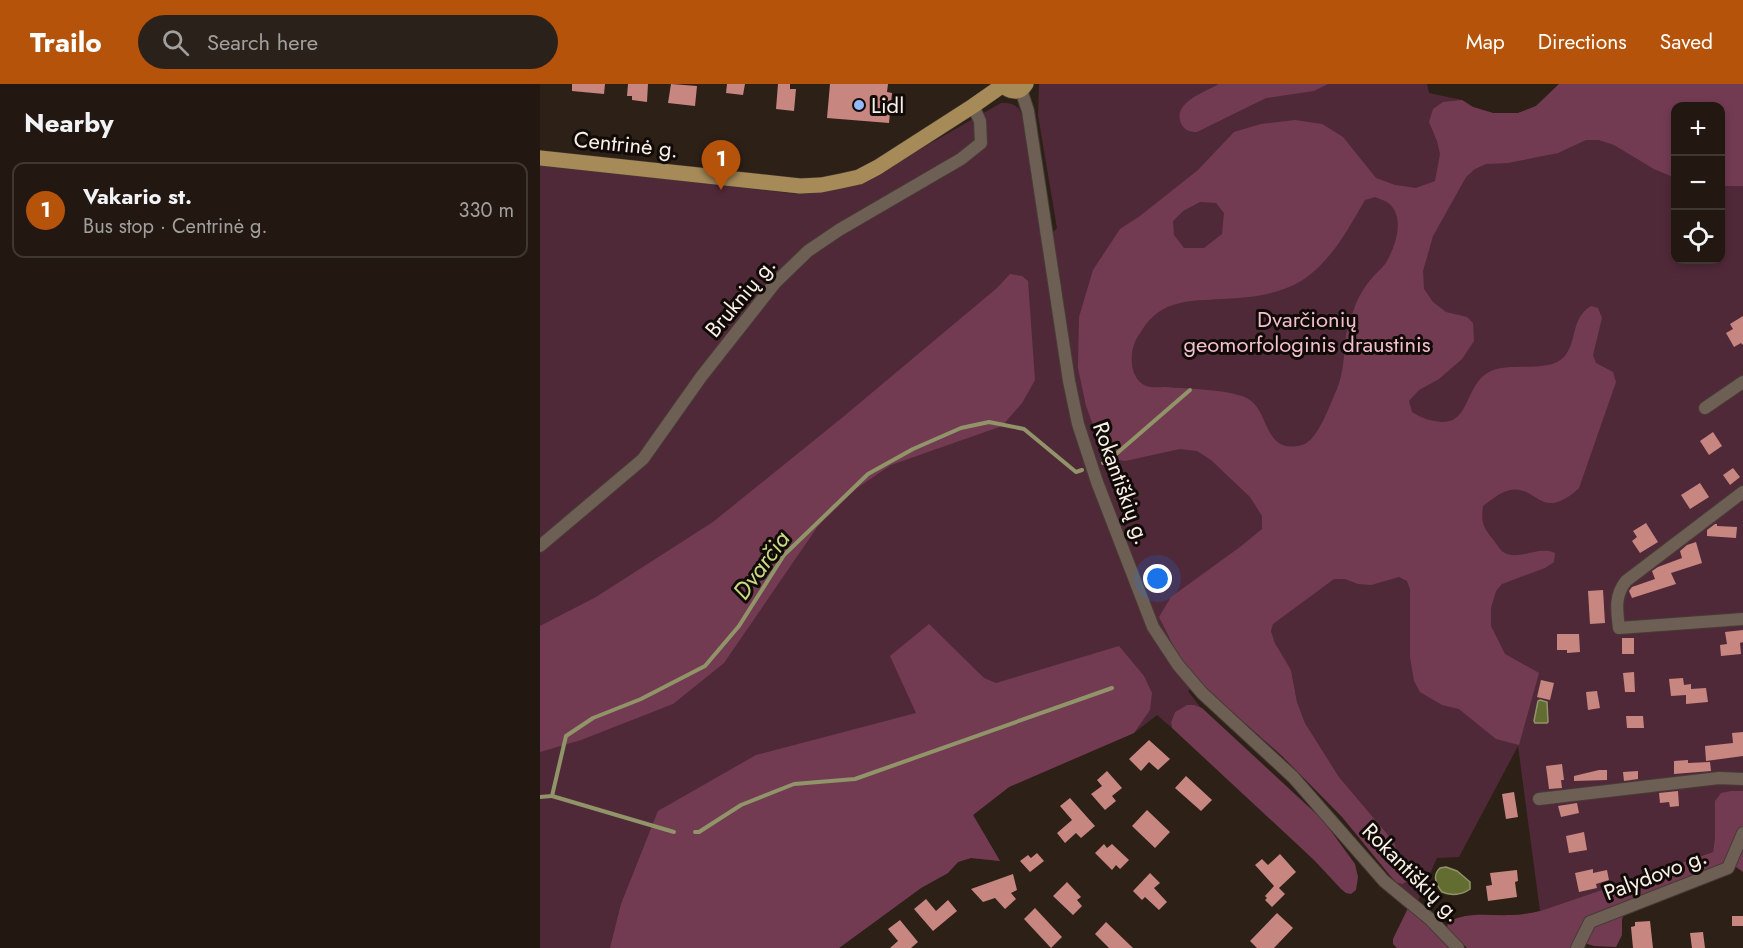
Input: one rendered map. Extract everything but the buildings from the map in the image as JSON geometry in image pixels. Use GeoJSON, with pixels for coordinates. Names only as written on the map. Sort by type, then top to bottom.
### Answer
{"type":"FeatureCollection","features":[{"type":"Feature","properties":{"kind":"main road","name":"Centrinė g."},"geometry":{"type":"LineString","coordinates":[[540,158],[800,186],[821,185],[859,177],[878,168],[1003,84],[1015,92],[1023,87]]}},
{"type":"Feature","properties":{"kind":"street","name":"Rokantiškių g."},"geometry":{"type":"LineString","coordinates":[[1023,87],[1029,111],[1069,381],[1078,424],[1097,482],[1153,627],[1178,665],[1202,693],[1293,777],[1384,881],[1430,919],[1458,948]]}},
{"type":"Feature","properties":{"kind":"street","name":"Bruknių g."},"geometry":{"type":"LineString","coordinates":[[540,546],[643,459],[701,377],[775,283],[808,251],[839,230],[961,159],[981,143],[980,121],[973,106]]}},
{"type":"Feature","properties":{"kind":"street"},"geometry":{"type":"LineString","coordinates":[[1705,408],[1743,382]]}},
{"type":"Feature","properties":{"kind":"street"},"geometry":{"type":"LineString","coordinates":[[1743,492],[1626,581],[1617,598],[1618,628],[1743,620]]}},
{"type":"Feature","properties":{"kind":"street"},"geometry":{"type":"LineString","coordinates":[[1539,799],[1719,778],[1743,778]]}},
{"type":"Feature","properties":{"kind":"street","name":"Palydovo g."},"geometry":{"type":"LineString","coordinates":[[1577,948],[1590,922],[1728,868],[1743,833]]}},
{"type":"Feature","properties":{"kind":"green space","name":"Dvarčionių geomorfologinis draustinis"},"geometry":{"type":"Polygon","coordinates":[[[1039,84],[1427,84],[1429,93],[1462,100],[1473,107],[1493,113],[1518,113],[1536,106],[1559,84],[1743,84],[1743,791],[1731,791],[1715,801],[1713,852],[1540,911],[1518,746],[1459,857],[1437,858],[1418,901],[1397,883],[1403,884],[1407,881],[1394,842],[1339,777],[1305,723],[1297,702],[1291,670],[1275,643],[1271,631],[1272,625],[1188,691],[1201,708],[1188,706],[1175,712],[1171,722],[1172,728],[1157,715],[1134,733],[1009,787],[973,815],[1000,861],[971,858],[958,862],[948,873],[921,888],[839,948],[540,948],[540,163],[796,194],[814,193],[866,180],[1001,103],[1008,103],[1018,108],[1026,130],[1045,240],[1057,228],[1038,115],[1039,84]]]}},
{"type":"Feature","properties":{"kind":"shaded area"},"geometry":{"type":"Polygon","coordinates":[[[1219,84],[1328,84],[1314,91],[1266,98],[1197,132],[1185,129],[1179,116],[1185,104],[1219,84]]]}},
{"type":"Feature","properties":{"kind":"shaded area"},"geometry":{"type":"Polygon","coordinates":[[[1559,84],[1743,84],[1743,186],[1725,186],[1725,102],[1671,102],[1671,176],[1614,145],[1599,140],[1586,140],[1558,153],[1508,163],[1486,164],[1475,169],[1466,177],[1433,236],[1423,271],[1424,289],[1433,302],[1446,312],[1467,317],[1473,323],[1474,341],[1462,359],[1439,379],[1419,390],[1409,401],[1412,412],[1434,421],[1451,421],[1463,410],[1475,385],[1489,372],[1507,367],[1539,366],[1557,362],[1568,351],[1580,317],[1591,306],[1598,308],[1602,318],[1593,355],[1596,363],[1613,372],[1616,382],[1579,488],[1555,503],[1547,503],[1517,490],[1507,491],[1483,506],[1484,526],[1503,552],[1509,555],[1542,551],[1555,553],[1554,562],[1545,568],[1502,584],[1496,591],[1491,608],[1491,626],[1505,654],[1539,673],[1519,745],[1496,739],[1459,709],[1442,705],[1420,692],[1414,681],[1410,657],[1410,589],[1407,581],[1399,577],[1371,585],[1334,579],[1273,624],[1271,631],[1275,643],[1291,670],[1297,702],[1305,723],[1339,777],[1394,842],[1407,881],[1403,884],[1397,883],[1392,878],[1342,817],[1282,756],[1203,686],[1177,653],[1159,617],[1171,597],[1262,529],[1262,516],[1250,497],[1211,460],[1197,451],[1180,449],[1125,461],[1113,459],[1101,446],[1086,406],[1078,368],[1079,317],[1093,270],[1120,229],[1198,170],[1234,132],[1261,124],[1295,120],[1322,124],[1343,137],[1376,178],[1395,185],[1416,188],[1435,181],[1440,154],[1429,122],[1433,109],[1443,102],[1462,100],[1473,107],[1493,113],[1518,113],[1536,106],[1559,84]],[[1375,197],[1365,200],[1330,255],[1312,273],[1292,286],[1263,295],[1187,302],[1158,312],[1142,330],[1133,348],[1132,367],[1137,378],[1148,387],[1209,390],[1243,396],[1256,406],[1269,432],[1281,444],[1290,447],[1308,442],[1323,421],[1339,383],[1346,335],[1357,301],[1369,281],[1386,263],[1396,239],[1398,222],[1393,208],[1387,202],[1375,197]],[[1200,202],[1183,211],[1173,221],[1174,235],[1184,248],[1204,248],[1222,234],[1224,213],[1216,203],[1200,202]]]}},
{"type":"Feature","properties":{"kind":"shaded area"},"geometry":{"type":"Polygon","coordinates":[[[1010,274],[1022,276],[1028,281],[1035,380],[1022,403],[1002,426],[891,465],[857,488],[818,526],[724,663],[673,704],[581,740],[540,752],[540,626],[596,597],[713,522],[843,417],[997,288],[1010,274]]]}},
{"type":"Feature","properties":{"kind":"shaded area"},"geometry":{"type":"Polygon","coordinates":[[[929,624],[984,678],[996,683],[1119,646],[1144,676],[1152,693],[1150,710],[1134,733],[1009,787],[973,815],[1000,861],[971,858],[958,862],[948,873],[921,888],[839,948],[610,948],[621,904],[658,811],[756,755],[916,713],[890,656],[929,624]]]}},
{"type":"Feature","properties":{"kind":"shaded area"},"geometry":{"type":"Polygon","coordinates":[[[1540,700],[1547,702],[1547,723],[1535,723],[1534,721],[1540,700]]]}},
{"type":"Feature","properties":{"kind":"shaded area"},"geometry":{"type":"Polygon","coordinates":[[[1187,705],[1202,708],[1323,820],[1355,864],[1358,877],[1356,890],[1351,894],[1341,889],[1314,860],[1172,728],[1171,722],[1175,712],[1187,705]]]}},
{"type":"Feature","properties":{"kind":"shaded area"},"geometry":{"type":"Polygon","coordinates":[[[1743,791],[1743,872],[1736,867],[1722,865],[1630,901],[1622,919],[1622,935],[1616,947],[1594,946],[1577,941],[1573,948],[1467,948],[1447,928],[1448,922],[1464,916],[1518,915],[1540,911],[1713,852],[1715,801],[1721,793],[1743,791]]]}},
{"type":"Feature","properties":{"kind":"shaded area"},"geometry":{"type":"Polygon","coordinates":[[[1446,867],[1457,871],[1470,882],[1470,889],[1456,894],[1442,892],[1436,877],[1440,868],[1446,867]]]}},
{"type":"Feature","properties":{"kind":"shaded area"},"geometry":{"type":"Polygon","coordinates":[[[1408,908],[1427,921],[1452,948],[1397,948],[1393,944],[1393,939],[1408,908]]]}},
{"type":"Feature","properties":{"kind":"waterway","name":"Dvarčia"},"geometry":{"type":"LineString","coordinates":[[1103,463],[1190,390]]}},
{"type":"Feature","properties":{"kind":"waterway","name":"Dvarčia"},"geometry":{"type":"LineString","coordinates":[[540,797],[552,796],[566,736],[593,718],[641,699],[705,666],[739,626],[784,555],[868,474],[913,449],[961,428],[989,422],[1024,429],[1076,472],[1082,470]]}},
{"type":"Feature","properties":{"kind":"waterway"},"geometry":{"type":"LineString","coordinates":[[695,832],[699,832],[741,805],[794,784],[855,779],[1112,688]]}},
{"type":"Feature","properties":{"kind":"waterway"},"geometry":{"type":"LineString","coordinates":[[552,796],[674,832]]}},
{"type":"Feature","properties":{"kind":"place","name":"Lidl"},"geometry":{"type":"Point","coordinates":[859,105]}},
{"type":"Feature","properties":{"kind":"place","name":"Vakario st."},"geometry":{"type":"Point","coordinates":[721,190]}}]}
